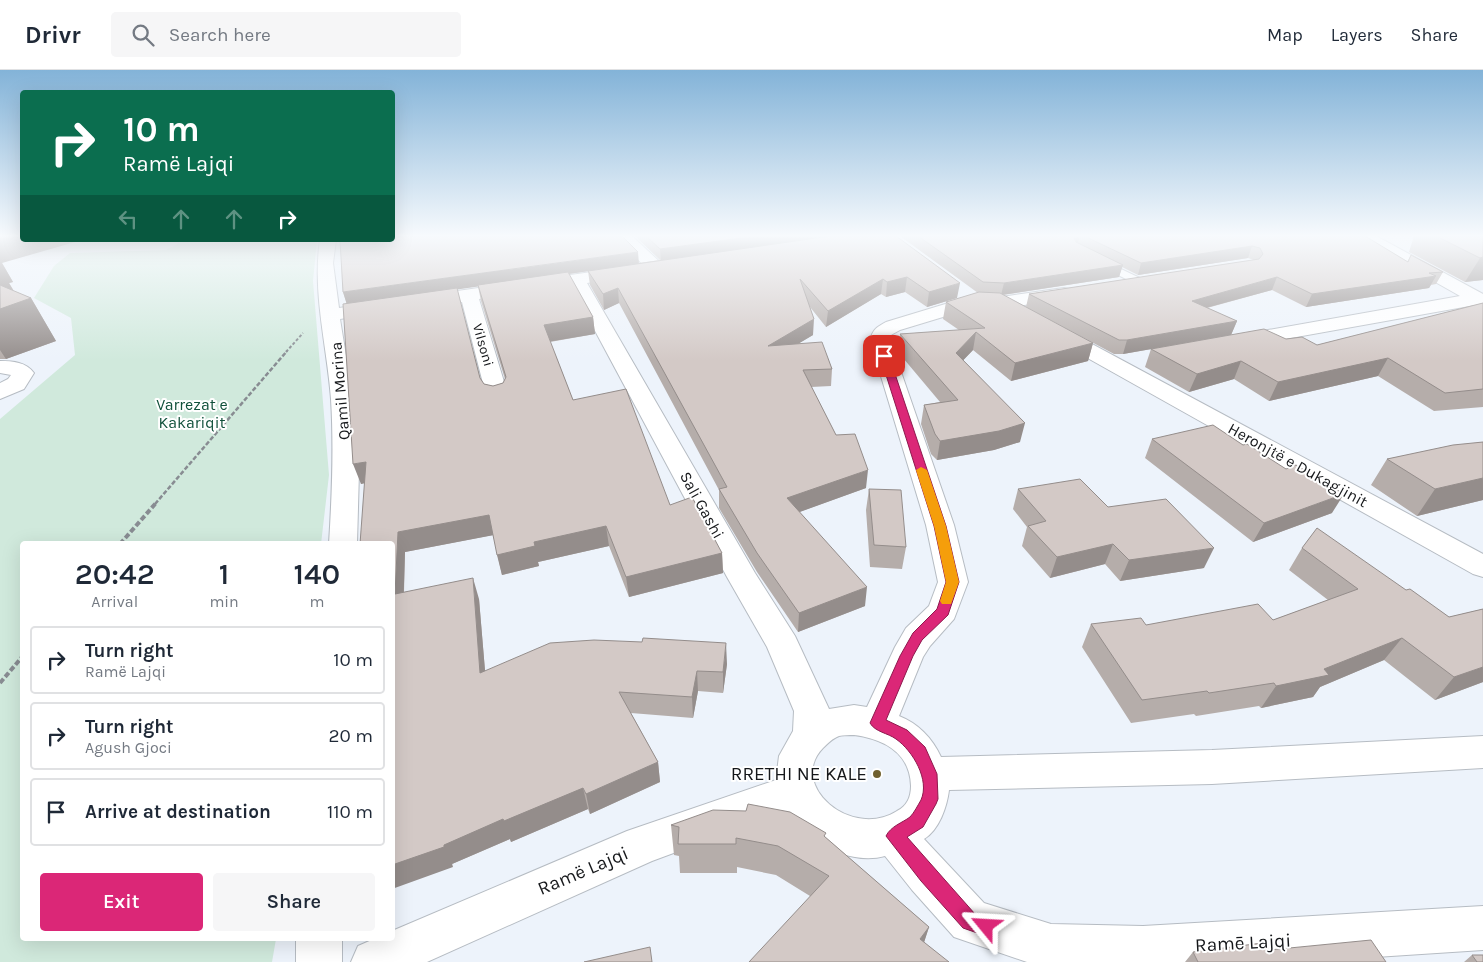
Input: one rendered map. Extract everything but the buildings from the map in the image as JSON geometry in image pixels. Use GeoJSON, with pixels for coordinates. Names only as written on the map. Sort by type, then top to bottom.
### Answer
{"type":"FeatureCollection","features":[{"type":"Feature","properties":{"kind":"street","name":"Qamil Morina"},"geometry":{"type":"LineString","coordinates":[[327,278],[342,399],[346,471],[343,541]]}},
{"type":"Feature","properties":{"kind":"street"},"geometry":{"type":"LineString","coordinates":[[410,303],[586,278]]}},
{"type":"Feature","properties":{"kind":"street"},"geometry":{"type":"LineString","coordinates":[[1440,278],[1480,300]]}},
{"type":"Feature","properties":{"kind":"street","name":"Sali Gashi"},"geometry":{"type":"LineString","coordinates":[[576,279],[742,577],[783,645],[812,711],[811,735]]}},
{"type":"Feature","properties":{"kind":"street"},"geometry":{"type":"LineString","coordinates":[[1112,286],[1159,279]]}},
{"type":"Feature","properties":{"kind":"street"},"geometry":{"type":"LineString","coordinates":[[878,723],[907,656],[918,637],[943,612],[953,582],[940,526],[880,340],[882,332],[967,295],[1001,303],[1084,290]]}},
{"type":"Feature","properties":{"kind":"street","name":"Vilsoni"},"geometry":{"type":"LineString","coordinates":[[469,295],[498,395]]}},
{"type":"Feature","properties":{"kind":"street"},"geometry":{"type":"LineString","coordinates":[[1218,345],[1480,300]]}},
{"type":"Feature","properties":{"kind":"street","name":"Heronjtë e Dukagjinit"},"geometry":{"type":"LineString","coordinates":[[1001,303],[1483,567]]}},
{"type":"Feature","properties":{"kind":"street"},"geometry":{"type":"LineString","coordinates":[[331,308],[391,306]]}},
{"type":"Feature","properties":{"kind":"street"},"geometry":{"type":"LineString","coordinates":[[1112,364],[1141,358]]}},
{"type":"Feature","properties":{"kind":"street"},"geometry":{"type":"LineString","coordinates":[[0,367],[13,367],[23,373],[16,384],[0,392]]}},
{"type":"Feature","properties":{"kind":"street"},"geometry":{"type":"LineString","coordinates":[[854,720],[878,723],[901,734],[919,752],[930,774],[930,799],[918,821],[895,836],[871,840],[847,837],[824,826],[807,809],[797,790],[794,769],[799,750],[811,735],[830,724],[854,720]]}},
{"type":"Feature","properties":{"kind":"street"},"geometry":{"type":"LineString","coordinates":[[930,774],[1212,768],[1351,758],[1483,752]]}},
{"type":"Feature","properties":{"kind":"street","name":"Ramë Lajqi"},"geometry":{"type":"LineString","coordinates":[[374,962],[642,845],[797,790]]}},
{"type":"Feature","properties":{"kind":"street","name":"Ramē Lajqi"},"geometry":{"type":"LineString","coordinates":[[895,836],[927,875],[970,921],[1051,946],[1147,955],[1483,928]]}},
{"type":"Feature","properties":{"kind":"street"},"geometry":{"type":"LineString","coordinates":[[319,941],[319,962]]}},
{"type":"Feature","properties":{"kind":"lane"},"geometry":{"type":"LineString","coordinates":[[1131,278],[1140,282]]}},
{"type":"Feature","properties":{"kind":"path"},"geometry":{"type":"LineString","coordinates":[[123,541],[331,308]]}},
{"type":"Feature","properties":{"kind":"path"},"geometry":{"type":"LineString","coordinates":[[0,683],[20,659]]}},
{"type":"Feature","properties":{"kind":"green space","name":"Varrezat e Kakariqit"},"geometry":{"type":"Polygon","coordinates":[[[47,278],[313,278],[329,475],[321,541],[20,541],[20,941],[276,941],[272,962],[0,962],[0,419],[75,355],[71,318],[34,298],[47,278]]]}},
{"type":"Feature","properties":{"kind":"slow traffic"},"geometry":{"type":"LineString","coordinates":[[921,470],[940,526],[953,582],[947,601]]}},
{"type":"Feature","properties":{"kind":"place","name":"RRETHI NE KALE"},"geometry":{"type":"Point","coordinates":[877,774]}},
{"type":"Feature","properties":{"kind":"route"},"geometry":{"type":"LineString","coordinates":[[884,356],[940,526],[953,582],[943,612],[918,637],[907,656],[878,723],[901,734],[919,752],[930,774],[930,799],[918,821],[895,836],[927,875],[970,921],[986,926]]}}]}
